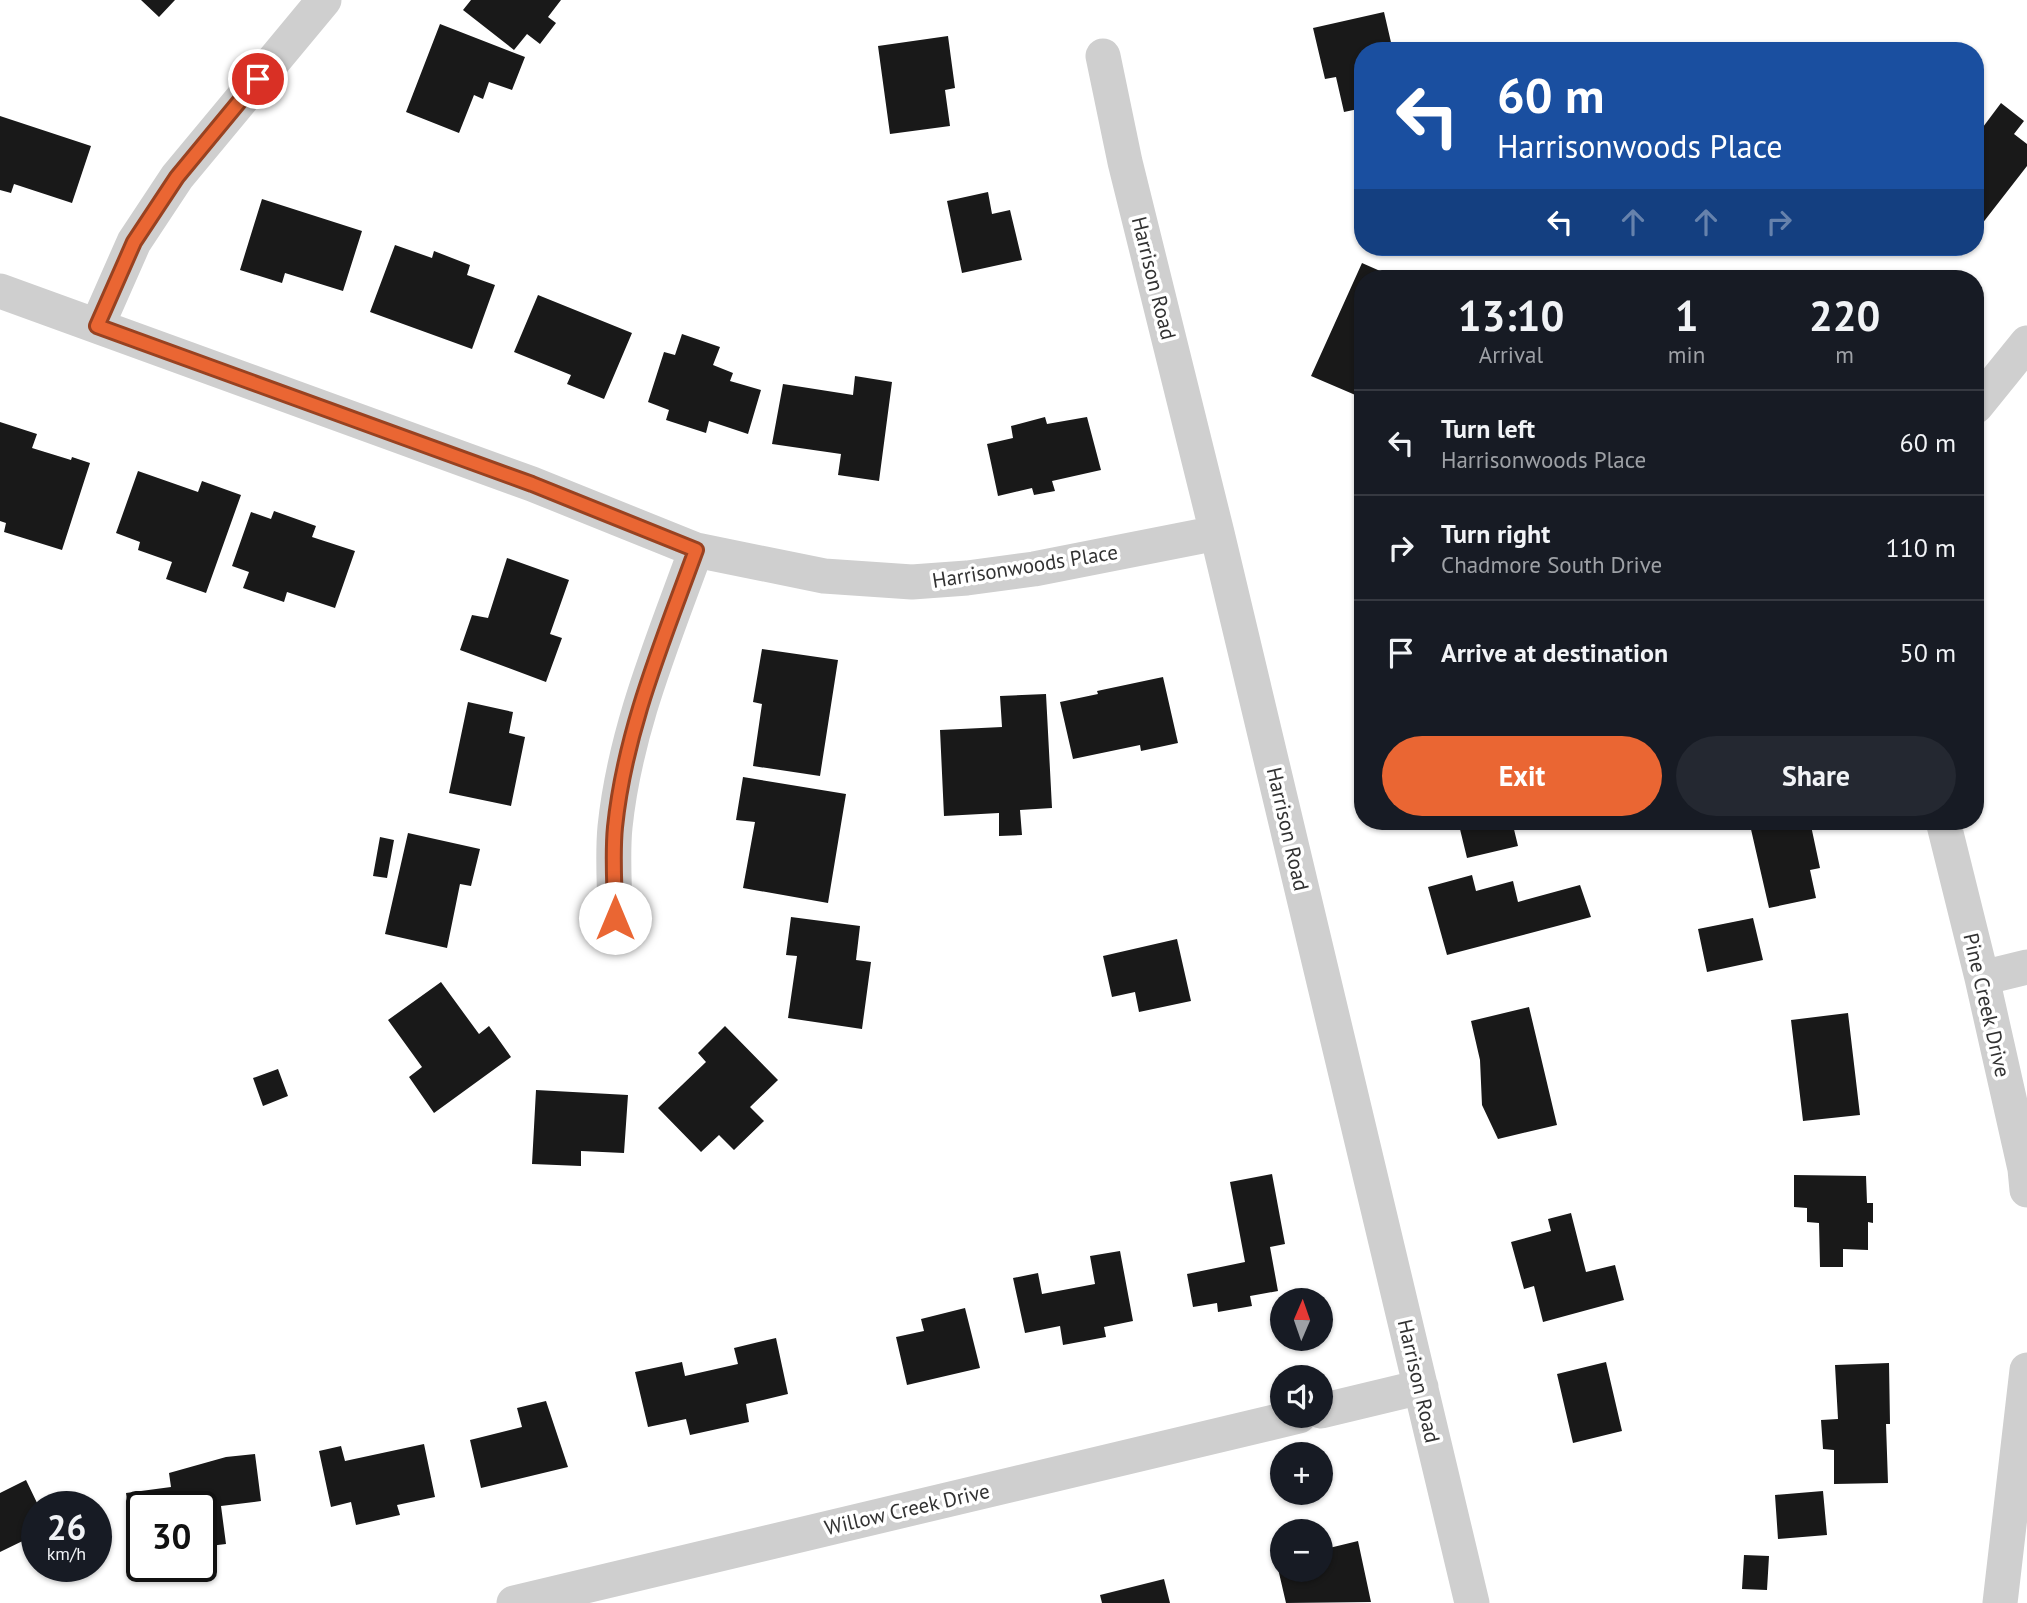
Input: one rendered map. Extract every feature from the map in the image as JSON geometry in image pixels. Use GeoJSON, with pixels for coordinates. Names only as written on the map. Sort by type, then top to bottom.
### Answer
{"type":"FeatureCollection","features":[{"type":"Feature","properties":{"kind":"street"},"geometry":{"type":"LineString","coordinates":[[97,326],[134,242],[177,177],[324,0]]}},
{"type":"Feature","properties":{"kind":"street","name":"Harrison Road"},"geometry":{"type":"LineString","coordinates":[[1103,55],[1125,162],[1217,533],[1472,1603]]}},
{"type":"Feature","properties":{"kind":"street","name":"Harrisonwoods Place"},"geometry":{"type":"LineString","coordinates":[[0,291],[532,484],[696,550],[824,576],[912,582],[967,578],[1034,569],[1217,533]]}},
{"type":"Feature","properties":{"kind":"street"},"geometry":{"type":"LineString","coordinates":[[1984,396],[2027,343]]}},
{"type":"Feature","properties":{"kind":"street"},"geometry":{"type":"LineString","coordinates":[[615,918],[615,829],[624,769],[642,696],[696,550]]}},
{"type":"Feature","properties":{"kind":"street","name":"Pine Creek Drive"},"geometry":{"type":"LineString","coordinates":[[1945,830],[1982,978],[2025,1170],[2027,1191]]}},
{"type":"Feature","properties":{"kind":"street"},"geometry":{"type":"LineString","coordinates":[[1982,978],[2027,967]]}},
{"type":"Feature","properties":{"kind":"street"},"geometry":{"type":"LineString","coordinates":[[2000,1603],[2027,1370]]}},
{"type":"Feature","properties":{"kind":"street"},"geometry":{"type":"LineString","coordinates":[[1333,1407],[1421,1387]]}},
{"type":"Feature","properties":{"kind":"street","name":"Willow Creek Drive"},"geometry":{"type":"LineString","coordinates":[[514,1603],[1270,1423]]}},
{"type":"Feature","properties":{"kind":"building"},"geometry":{"type":"Polygon","coordinates":[[[141,0],[175,0],[159,17],[141,0]]]}},
{"type":"Feature","properties":{"kind":"building"},"geometry":{"type":"Polygon","coordinates":[[[471,0],[561,0],[548,17],[556,23],[540,44],[527,34],[514,50],[463,10],[471,0]]]}},
{"type":"Feature","properties":{"kind":"building"},"geometry":{"type":"Polygon","coordinates":[[[1384,12],[1391,42],[1354,42],[1354,110],[1344,112],[1336,77],[1325,79],[1313,28],[1384,12]]]}},
{"type":"Feature","properties":{"kind":"building"},"geometry":{"type":"Polygon","coordinates":[[[440,24],[525,57],[512,90],[489,82],[483,99],[474,95],[459,133],[406,112],[440,24]]]}},
{"type":"Feature","properties":{"kind":"building"},"geometry":{"type":"Polygon","coordinates":[[[948,36],[955,88],[945,90],[950,126],[890,134],[878,46],[948,36]]]}},
{"type":"Feature","properties":{"kind":"building"},"geometry":{"type":"Polygon","coordinates":[[[2001,103],[2024,121],[2014,134],[2027,144],[2027,166],[1984,221],[1984,126],[2001,103]]]}},
{"type":"Feature","properties":{"kind":"building"},"geometry":{"type":"Polygon","coordinates":[[[0,116],[91,146],[72,203],[14,184],[11,193],[0,190],[0,116]]]}},
{"type":"Feature","properties":{"kind":"building"},"geometry":{"type":"Polygon","coordinates":[[[988,192],[992,214],[1010,210],[1022,260],[962,273],[947,201],[988,192]]]}},
{"type":"Feature","properties":{"kind":"building"},"geometry":{"type":"Polygon","coordinates":[[[262,199],[362,231],[343,291],[285,273],[282,283],[240,270],[262,199]]]}},
{"type":"Feature","properties":{"kind":"building"},"geometry":{"type":"Polygon","coordinates":[[[395,245],[432,258],[434,251],[470,265],[467,275],[495,285],[472,349],[370,312],[395,245]]]}},
{"type":"Feature","properties":{"kind":"building"},"geometry":{"type":"Polygon","coordinates":[[[1362,263],[1378,270],[1359,270],[1362,263]]]}},
{"type":"Feature","properties":{"kind":"building"},"geometry":{"type":"Polygon","coordinates":[[[1354,281],[1354,394],[1311,376],[1354,281]]]}},
{"type":"Feature","properties":{"kind":"building"},"geometry":{"type":"Polygon","coordinates":[[[538,295],[632,333],[604,399],[567,384],[571,375],[514,352],[538,295]]]}},
{"type":"Feature","properties":{"kind":"building"},"geometry":{"type":"Polygon","coordinates":[[[682,334],[720,347],[713,365],[733,373],[730,381],[761,390],[748,434],[709,421],[706,433],[666,420],[669,410],[648,402],[664,352],[675,355],[682,334]]]}},
{"type":"Feature","properties":{"kind":"building"},"geometry":{"type":"Polygon","coordinates":[[[855,376],[892,382],[879,481],[838,475],[841,454],[772,444],[783,384],[853,395],[855,376]]]}},
{"type":"Feature","properties":{"kind":"building"},"geometry":{"type":"Polygon","coordinates":[[[1045,417],[1047,424],[1087,417],[1101,470],[1052,481],[1055,491],[1034,495],[1032,488],[998,496],[987,444],[1013,438],[1011,426],[1045,417]]]}},
{"type":"Feature","properties":{"kind":"building"},"geometry":{"type":"Polygon","coordinates":[[[0,422],[37,434],[32,448],[90,463],[62,550],[4,532],[6,523],[0,521],[0,422]]]}},
{"type":"Feature","properties":{"kind":"building"},"geometry":{"type":"Polygon","coordinates":[[[138,471],[198,492],[202,481],[241,495],[206,593],[166,579],[172,562],[138,550],[140,542],[116,533],[138,471]]]}},
{"type":"Feature","properties":{"kind":"building"},"geometry":{"type":"Polygon","coordinates":[[[274,511],[316,526],[312,537],[355,551],[335,608],[287,592],[284,602],[243,588],[249,572],[232,566],[251,512],[271,519],[274,511]]]}},
{"type":"Feature","properties":{"kind":"building"},"geometry":{"type":"Polygon","coordinates":[[[507,558],[569,580],[550,634],[562,638],[546,682],[460,650],[472,615],[488,618],[507,558]]]}},
{"type":"Feature","properties":{"kind":"building"},"geometry":{"type":"Polygon","coordinates":[[[762,649],[838,660],[820,776],[753,766],[762,704],[753,702],[762,649]]]}},
{"type":"Feature","properties":{"kind":"building"},"geometry":{"type":"Polygon","coordinates":[[[1163,677],[1178,743],[1141,751],[1140,745],[1073,759],[1060,702],[1163,677]]]}},
{"type":"Feature","properties":{"kind":"building"},"geometry":{"type":"Polygon","coordinates":[[[1046,694],[1052,808],[1020,810],[1022,835],[999,836],[999,813],[944,816],[940,730],[1002,727],[1000,696],[1046,694]]]}},
{"type":"Feature","properties":{"kind":"building"},"geometry":{"type":"Polygon","coordinates":[[[468,702],[513,712],[509,733],[525,737],[511,806],[449,793],[468,702]]]}},
{"type":"Feature","properties":{"kind":"building"},"geometry":{"type":"Polygon","coordinates":[[[743,777],[846,794],[828,903],[743,888],[755,822],[736,820],[743,777]]]}},
{"type":"Feature","properties":{"kind":"building"},"geometry":{"type":"Polygon","coordinates":[[[1460,830],[1514,830],[1518,846],[1467,858],[1460,830]]]}},
{"type":"Feature","properties":{"kind":"building"},"geometry":{"type":"Polygon","coordinates":[[[1751,830],[1812,830],[1820,868],[1810,870],[1816,898],[1769,908],[1751,830]]]}},
{"type":"Feature","properties":{"kind":"building"},"geometry":{"type":"Polygon","coordinates":[[[408,833],[480,849],[471,886],[460,884],[447,948],[385,934],[408,833]]]}},
{"type":"Feature","properties":{"kind":"building"},"geometry":{"type":"Polygon","coordinates":[[[380,837],[394,840],[387,878],[373,876],[380,837]]]}},
{"type":"Feature","properties":{"kind":"building"},"geometry":{"type":"Polygon","coordinates":[[[1472,875],[1476,891],[1513,881],[1518,902],[1580,885],[1591,917],[1447,955],[1428,887],[1472,875]]]}},
{"type":"Feature","properties":{"kind":"building"},"geometry":{"type":"Polygon","coordinates":[[[791,917],[860,926],[856,960],[871,962],[862,1029],[788,1018],[797,956],[786,955],[791,917]]]}},
{"type":"Feature","properties":{"kind":"building"},"geometry":{"type":"Polygon","coordinates":[[[1753,918],[1763,960],[1707,972],[1698,929],[1753,918]]]}},
{"type":"Feature","properties":{"kind":"building"},"geometry":{"type":"Polygon","coordinates":[[[1177,939],[1191,1001],[1139,1012],[1135,992],[1112,997],[1103,956],[1177,939]]]}},
{"type":"Feature","properties":{"kind":"building"},"geometry":{"type":"Polygon","coordinates":[[[441,982],[479,1034],[489,1026],[511,1057],[434,1113],[409,1077],[422,1067],[388,1020],[441,982]]]}},
{"type":"Feature","properties":{"kind":"building"},"geometry":{"type":"Polygon","coordinates":[[[1529,1007],[1557,1125],[1498,1139],[1482,1105],[1480,1060],[1471,1021],[1529,1007]]]}},
{"type":"Feature","properties":{"kind":"building"},"geometry":{"type":"Polygon","coordinates":[[[1848,1013],[1860,1115],[1803,1121],[1791,1020],[1848,1013]]]}},
{"type":"Feature","properties":{"kind":"building"},"geometry":{"type":"Polygon","coordinates":[[[725,1026],[778,1080],[750,1107],[764,1121],[734,1150],[719,1135],[701,1152],[658,1108],[706,1062],[698,1053],[725,1026]]]}},
{"type":"Feature","properties":{"kind":"building"},"geometry":{"type":"Polygon","coordinates":[[[278,1069],[288,1096],[263,1106],[253,1078],[278,1069]]]}},
{"type":"Feature","properties":{"kind":"building"},"geometry":{"type":"Polygon","coordinates":[[[536,1090],[628,1095],[624,1153],[581,1151],[581,1166],[532,1164],[536,1090]]]}},
{"type":"Feature","properties":{"kind":"building"},"geometry":{"type":"Polygon","coordinates":[[[1272,1174],[1285,1244],[1270,1247],[1277,1288],[1270,1288],[1270,1292],[1250,1296],[1252,1306],[1218,1312],[1217,1303],[1193,1307],[1187,1274],[1245,1262],[1230,1182],[1272,1174]]]}},
{"type":"Feature","properties":{"kind":"building"},"geometry":{"type":"Polygon","coordinates":[[[1794,1175],[1866,1176],[1867,1203],[1873,1203],[1873,1223],[1868,1222],[1868,1250],[1843,1249],[1843,1267],[1820,1267],[1819,1223],[1807,1222],[1807,1208],[1794,1207],[1794,1175]]]}},
{"type":"Feature","properties":{"kind":"building"},"geometry":{"type":"Polygon","coordinates":[[[1571,1213],[1586,1272],[1615,1265],[1624,1300],[1543,1322],[1534,1286],[1524,1289],[1511,1242],[1551,1231],[1548,1219],[1571,1213]]]}},
{"type":"Feature","properties":{"kind":"building"},"geometry":{"type":"Polygon","coordinates":[[[1120,1251],[1133,1321],[1104,1327],[1106,1337],[1063,1345],[1060,1326],[1025,1333],[1013,1278],[1038,1273],[1042,1294],[1095,1284],[1090,1256],[1120,1251]]]}},
{"type":"Feature","properties":{"kind":"building"},"geometry":{"type":"Polygon","coordinates":[[[965,1308],[980,1368],[907,1385],[896,1337],[924,1331],[921,1319],[965,1308]]]}},
{"type":"Feature","properties":{"kind":"building"},"geometry":{"type":"Polygon","coordinates":[[[776,1338],[788,1394],[746,1404],[749,1422],[690,1435],[686,1419],[648,1427],[635,1372],[682,1362],[685,1376],[738,1364],[734,1348],[776,1338]]]}},
{"type":"Feature","properties":{"kind":"building"},"geometry":{"type":"Polygon","coordinates":[[[1606,1362],[1622,1431],[1573,1443],[1557,1374],[1606,1362]]]}},
{"type":"Feature","properties":{"kind":"building"},"geometry":{"type":"Polygon","coordinates":[[[1889,1363],[1890,1424],[1886,1424],[1888,1483],[1834,1484],[1834,1450],[1823,1449],[1821,1420],[1838,1419],[1835,1365],[1889,1363]]]}},
{"type":"Feature","properties":{"kind":"building"},"geometry":{"type":"Polygon","coordinates":[[[546,1401],[568,1467],[481,1488],[470,1440],[522,1427],[517,1408],[546,1401]]]}},
{"type":"Feature","properties":{"kind":"building"},"geometry":{"type":"Polygon","coordinates":[[[424,1444],[435,1497],[397,1505],[400,1515],[356,1525],[351,1502],[331,1507],[319,1451],[341,1446],[345,1461],[424,1444]]]}},
{"type":"Feature","properties":{"kind":"building"},"geometry":{"type":"Polygon","coordinates":[[[255,1454],[261,1501],[221,1506],[226,1544],[217,1545],[217,1491],[141,1491],[171,1487],[169,1473],[226,1457],[255,1454]]]}},
{"type":"Feature","properties":{"kind":"building"},"geometry":{"type":"Polygon","coordinates":[[[26,1480],[31,1491],[21,1491],[21,1542],[0,1552],[0,1493],[26,1480]]]}},
{"type":"Feature","properties":{"kind":"building"},"geometry":{"type":"Polygon","coordinates":[[[1823,1491],[1827,1535],[1778,1539],[1775,1495],[1823,1491]]]}},
{"type":"Feature","properties":{"kind":"building"},"geometry":{"type":"Polygon","coordinates":[[[1358,1541],[1371,1602],[1286,1603],[1281,1582],[1333,1582],[1333,1547],[1358,1541]]]}},
{"type":"Feature","properties":{"kind":"building"},"geometry":{"type":"Polygon","coordinates":[[[1744,1555],[1769,1556],[1767,1590],[1742,1589],[1744,1555]]]}},
{"type":"Feature","properties":{"kind":"building"},"geometry":{"type":"Polygon","coordinates":[[[1164,1579],[1170,1603],[1102,1603],[1100,1595],[1164,1579]]]}},
{"type":"Feature","properties":{"kind":"route"},"geometry":{"type":"LineString","coordinates":[[258,79],[177,177],[134,242],[97,326],[532,484],[696,550],[642,696],[624,769],[615,829],[615,918]]}}]}
